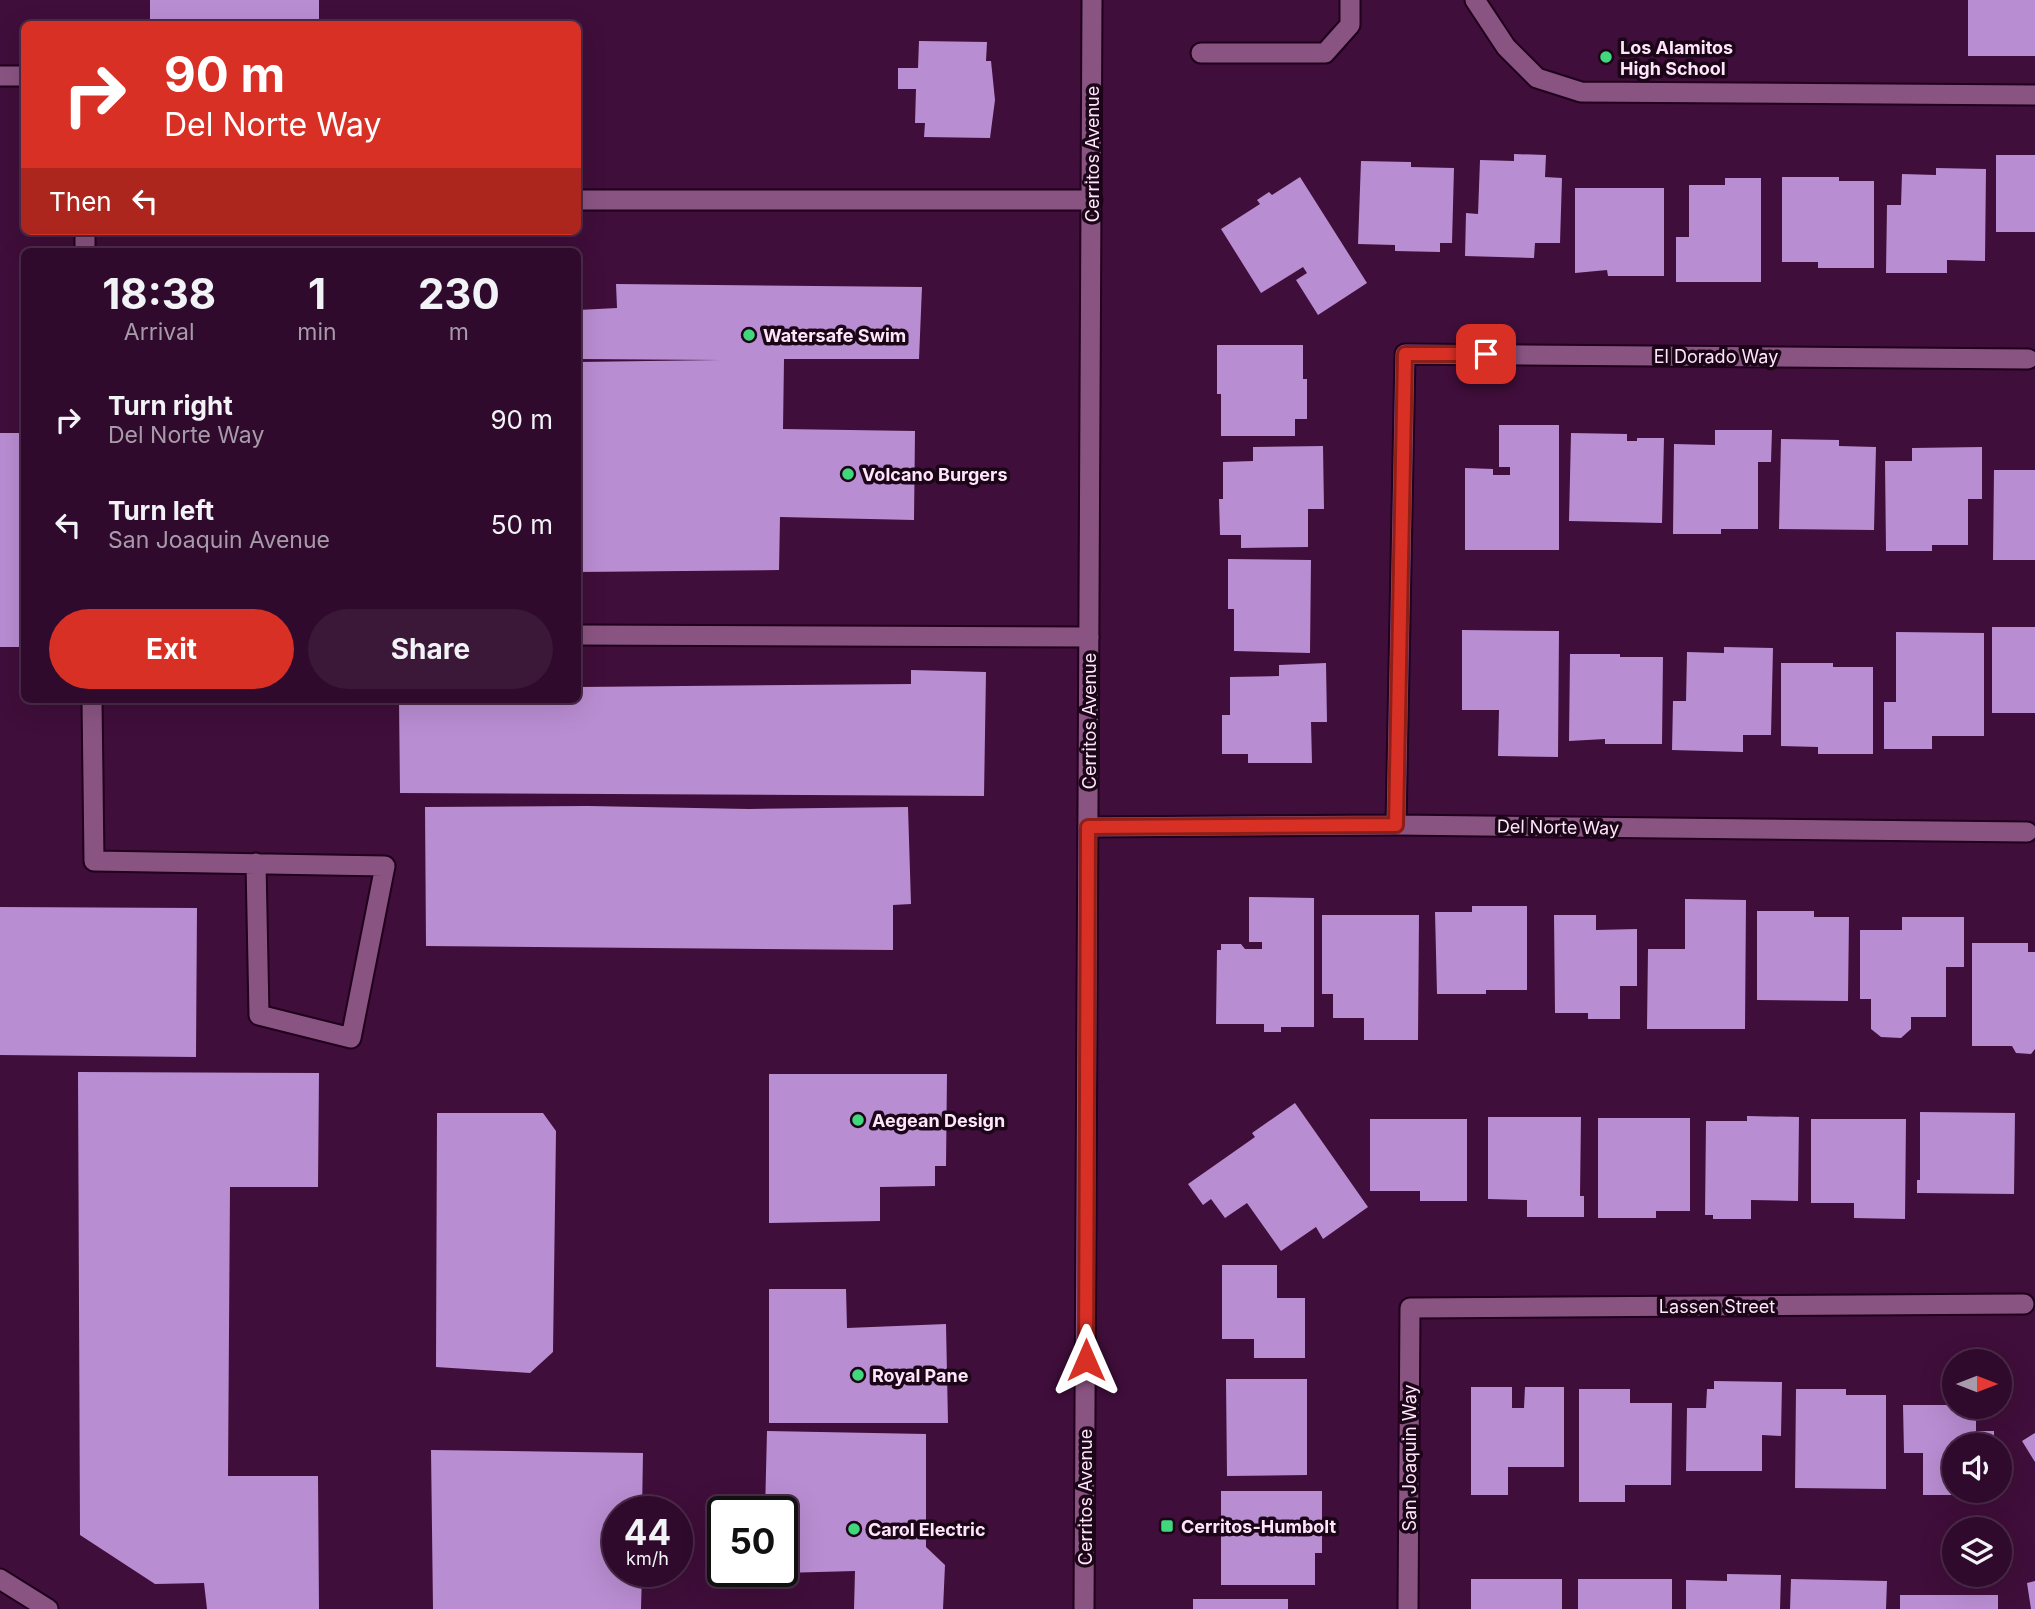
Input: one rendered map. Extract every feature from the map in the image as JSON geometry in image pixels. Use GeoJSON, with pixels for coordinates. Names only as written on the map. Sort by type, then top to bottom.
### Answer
{"type":"FeatureCollection","features":[{"type":"Feature","properties":{"kind":"street","name":"Cerritos Avenue"},"geometry":{"type":"LineString","coordinates":[[1084,1609],[1093,0]]}},
{"type":"Feature","properties":{"kind":"street"},"geometry":{"type":"LineString","coordinates":[[1201,53],[1325,53],[1350,25],[1350,0]]}},
{"type":"Feature","properties":{"kind":"street"},"geometry":{"type":"LineString","coordinates":[[1475,0],[1506,47],[1537,78],[1581,92],[2035,95]]}},
{"type":"Feature","properties":{"kind":"street"},"geometry":{"type":"LineString","coordinates":[[0,76],[21,76]]}},
{"type":"Feature","properties":{"kind":"street"},"geometry":{"type":"LineString","coordinates":[[581,200],[1092,200]]}},
{"type":"Feature","properties":{"kind":"street","name":"El Dorado Way"},"geometry":{"type":"LineString","coordinates":[[1396,825],[1405,354],[2028,359]]}},
{"type":"Feature","properties":{"kind":"street"},"geometry":{"type":"LineString","coordinates":[[581,635],[1089,637]]}},
{"type":"Feature","properties":{"kind":"street"},"geometry":{"type":"LineString","coordinates":[[92,703],[94,861],[256,863],[385,866],[351,1038],[260,1015],[256,863]]}},
{"type":"Feature","properties":{"kind":"street","name":"Del Norte Way"},"geometry":{"type":"LineString","coordinates":[[1088,827],[1396,825],[2027,832]]}},
{"type":"Feature","properties":{"kind":"street","name":"Lassen Street"},"geometry":{"type":"LineString","coordinates":[[1410,1308],[2024,1304]]}},
{"type":"Feature","properties":{"kind":"street","name":"San Joaquin Way"},"geometry":{"type":"LineString","coordinates":[[1408,1609],[1410,1308]]}},
{"type":"Feature","properties":{"kind":"street"},"geometry":{"type":"LineString","coordinates":[[0,1579],[48,1609]]}},
{"type":"Feature","properties":{"kind":"building"},"geometry":{"type":"Polygon","coordinates":[[[150,0],[319,0],[319,21],[150,20],[150,0]]]}},
{"type":"Feature","properties":{"kind":"building"},"geometry":{"type":"Polygon","coordinates":[[[1968,0],[2035,0],[2035,56],[1968,56],[1968,0]]]}},
{"type":"Feature","properties":{"kind":"building"},"geometry":{"type":"Polygon","coordinates":[[[919,41],[987,42],[986,61],[991,61],[995,100],[990,138],[924,137],[925,123],[915,123],[916,89],[898,89],[898,68],[918,68],[919,41]]]}},
{"type":"Feature","properties":{"kind":"building"},"geometry":{"type":"Polygon","coordinates":[[[1514,154],[1546,155],[1545,177],[1562,178],[1560,243],[1535,243],[1534,258],[1465,256],[1466,213],[1478,214],[1480,160],[1514,161],[1514,154]]]}},
{"type":"Feature","properties":{"kind":"building"},"geometry":{"type":"Polygon","coordinates":[[[1996,155],[2035,155],[2035,232],[1996,232],[1996,155]]]}},
{"type":"Feature","properties":{"kind":"building"},"geometry":{"type":"Polygon","coordinates":[[[1361,161],[1411,162],[1411,167],[1454,168],[1452,243],[1440,243],[1440,252],[1395,251],[1395,245],[1358,244],[1361,161]]]}},
{"type":"Feature","properties":{"kind":"building"},"geometry":{"type":"Polygon","coordinates":[[[1936,168],[1986,169],[1985,261],[1947,260],[1947,273],[1886,273],[1887,205],[1901,205],[1902,174],[1936,175],[1936,168]]]}},
{"type":"Feature","properties":{"kind":"building"},"geometry":{"type":"Polygon","coordinates":[[[1300,177],[1367,283],[1318,315],[1296,280],[1307,273],[1303,267],[1261,293],[1221,229],[1260,204],[1257,200],[1269,192],[1272,195],[1300,177]]]}},
{"type":"Feature","properties":{"kind":"building"},"geometry":{"type":"Polygon","coordinates":[[[1782,177],[1839,177],[1839,181],[1874,181],[1874,268],[1818,268],[1818,262],[1782,262],[1782,177]]]}},
{"type":"Feature","properties":{"kind":"building"},"geometry":{"type":"Polygon","coordinates":[[[1725,178],[1761,178],[1761,282],[1676,282],[1676,237],[1689,237],[1689,185],[1725,185],[1725,178]]]}},
{"type":"Feature","properties":{"kind":"building"},"geometry":{"type":"Polygon","coordinates":[[[1575,188],[1664,188],[1664,276],[1608,276],[1607,270],[1575,273],[1575,188]]]}},
{"type":"Feature","properties":{"kind":"building"},"geometry":{"type":"Polygon","coordinates":[[[616,284],[922,287],[919,359],[784,359],[783,429],[915,431],[914,520],[780,517],[779,570],[581,572],[581,362],[720,360],[581,359],[581,310],[617,308],[616,284]]]}},
{"type":"Feature","properties":{"kind":"building"},"geometry":{"type":"Polygon","coordinates":[[[1217,345],[1303,345],[1303,379],[1307,379],[1307,419],[1295,419],[1295,436],[1221,436],[1221,394],[1217,394],[1217,345]]]}},
{"type":"Feature","properties":{"kind":"building"},"geometry":{"type":"Polygon","coordinates":[[[1499,425],[1559,425],[1559,550],[1465,550],[1465,468],[1493,469],[1493,475],[1510,475],[1510,467],[1499,467],[1499,425]]]}},
{"type":"Feature","properties":{"kind":"building"},"geometry":{"type":"Polygon","coordinates":[[[1715,430],[1772,430],[1771,462],[1758,462],[1758,529],[1721,529],[1721,534],[1673,534],[1674,444],[1715,445],[1715,430]]]}},
{"type":"Feature","properties":{"kind":"building"},"geometry":{"type":"Polygon","coordinates":[[[0,433],[21,433],[21,647],[0,647],[0,433]]]}},
{"type":"Feature","properties":{"kind":"building"},"geometry":{"type":"Polygon","coordinates":[[[1571,433],[1627,434],[1627,441],[1637,441],[1637,438],[1664,438],[1662,523],[1569,521],[1571,433]]]}},
{"type":"Feature","properties":{"kind":"building"},"geometry":{"type":"Polygon","coordinates":[[[1781,439],[1839,440],[1839,446],[1876,447],[1874,530],[1779,529],[1781,439]]]}},
{"type":"Feature","properties":{"kind":"building"},"geometry":{"type":"Polygon","coordinates":[[[1323,446],[1324,509],[1308,509],[1308,547],[1241,548],[1241,535],[1220,535],[1219,499],[1223,499],[1223,462],[1253,461],[1253,447],[1323,446]]]}},
{"type":"Feature","properties":{"kind":"building"},"geometry":{"type":"Polygon","coordinates":[[[1982,447],[1982,499],[1968,499],[1968,545],[1932,545],[1932,551],[1886,551],[1885,461],[1912,461],[1912,448],[1982,447]]]}},
{"type":"Feature","properties":{"kind":"building"},"geometry":{"type":"Polygon","coordinates":[[[1994,470],[2035,470],[2035,560],[1993,560],[1994,470]]]}},
{"type":"Feature","properties":{"kind":"building"},"geometry":{"type":"Polygon","coordinates":[[[1228,559],[1311,560],[1310,653],[1234,651],[1234,609],[1228,609],[1228,559]]]}},
{"type":"Feature","properties":{"kind":"building"},"geometry":{"type":"Polygon","coordinates":[[[1992,627],[2035,627],[2035,713],[1992,713],[1992,627]]]}},
{"type":"Feature","properties":{"kind":"building"},"geometry":{"type":"Polygon","coordinates":[[[1462,630],[1559,631],[1558,757],[1498,756],[1499,710],[1462,710],[1462,630]]]}},
{"type":"Feature","properties":{"kind":"building"},"geometry":{"type":"Polygon","coordinates":[[[1896,632],[1984,633],[1984,736],[1932,736],[1932,749],[1884,749],[1884,702],[1896,702],[1896,632]]]}},
{"type":"Feature","properties":{"kind":"building"},"geometry":{"type":"Polygon","coordinates":[[[1724,647],[1773,648],[1771,735],[1743,735],[1743,752],[1672,750],[1673,701],[1686,701],[1687,652],[1724,653],[1724,647]]]}},
{"type":"Feature","properties":{"kind":"building"},"geometry":{"type":"Polygon","coordinates":[[[1570,654],[1663,657],[1662,744],[1605,744],[1605,739],[1569,741],[1570,654]]]}},
{"type":"Feature","properties":{"kind":"building"},"geometry":{"type":"Polygon","coordinates":[[[1326,663],[1327,722],[1311,722],[1312,763],[1248,763],[1248,754],[1222,754],[1222,715],[1230,715],[1230,677],[1279,676],[1279,665],[1326,663]]]}},
{"type":"Feature","properties":{"kind":"building"},"geometry":{"type":"Polygon","coordinates":[[[1781,663],[1833,663],[1833,667],[1873,667],[1873,754],[1818,754],[1818,747],[1781,746],[1781,663]]]}},
{"type":"Feature","properties":{"kind":"building"},"geometry":{"type":"Polygon","coordinates":[[[911,670],[986,672],[984,796],[400,793],[399,703],[581,703],[581,687],[911,684],[911,670]]]}},
{"type":"Feature","properties":{"kind":"building"},"geometry":{"type":"Polygon","coordinates":[[[425,807],[749,809],[908,807],[911,904],[893,905],[893,950],[426,946],[425,807]]]}},
{"type":"Feature","properties":{"kind":"building"},"geometry":{"type":"Polygon","coordinates":[[[1249,897],[1314,898],[1314,1027],[1281,1027],[1281,1032],[1264,1032],[1264,1024],[1216,1024],[1217,950],[1221,950],[1221,944],[1241,944],[1245,949],[1262,949],[1262,942],[1249,942],[1249,897]]]}},
{"type":"Feature","properties":{"kind":"building"},"geometry":{"type":"Polygon","coordinates":[[[1685,899],[1746,900],[1745,1029],[1647,1029],[1648,949],[1685,949],[1685,899]]]}},
{"type":"Feature","properties":{"kind":"building"},"geometry":{"type":"Polygon","coordinates":[[[1472,906],[1527,906],[1527,990],[1486,990],[1486,994],[1437,994],[1435,912],[1472,912],[1472,906]]]}},
{"type":"Feature","properties":{"kind":"building"},"geometry":{"type":"Polygon","coordinates":[[[0,907],[197,908],[196,1057],[0,1055],[0,907]]]}},
{"type":"Feature","properties":{"kind":"building"},"geometry":{"type":"Polygon","coordinates":[[[1757,911],[1814,911],[1814,917],[1849,917],[1848,1001],[1757,1000],[1757,911]]]}},
{"type":"Feature","properties":{"kind":"building"},"geometry":{"type":"Polygon","coordinates":[[[1322,915],[1419,915],[1418,1040],[1364,1040],[1364,1018],[1333,1018],[1333,994],[1322,994],[1322,915]]]}},
{"type":"Feature","properties":{"kind":"building"},"geometry":{"type":"Polygon","coordinates":[[[1554,915],[1596,915],[1596,930],[1637,929],[1637,986],[1620,986],[1620,1019],[1588,1019],[1588,1013],[1555,1013],[1554,915]]]}},
{"type":"Feature","properties":{"kind":"building"},"geometry":{"type":"Polygon","coordinates":[[[1902,917],[1964,917],[1964,967],[1946,967],[1946,1017],[1911,1017],[1911,1029],[1901,1038],[1881,1037],[1871,1029],[1871,999],[1860,999],[1860,930],[1902,930],[1902,917]]]}},
{"type":"Feature","properties":{"kind":"building"},"geometry":{"type":"Polygon","coordinates":[[[1972,943],[2028,943],[2028,952],[2035,952],[2035,1049],[2031,1054],[2016,1053],[2012,1046],[1972,1046],[1972,943]]]}},
{"type":"Feature","properties":{"kind":"building"},"geometry":{"type":"Polygon","coordinates":[[[78,1072],[319,1073],[318,1187],[230,1187],[228,1476],[318,1476],[319,1609],[207,1609],[204,1583],[155,1584],[80,1535],[78,1072]]]}},
{"type":"Feature","properties":{"kind":"building","name":"Aegean Design"},"geometry":{"type":"Polygon","coordinates":[[[769,1074],[947,1074],[946,1166],[935,1166],[935,1186],[880,1187],[880,1221],[769,1223],[769,1074]]]}},
{"type":"Feature","properties":{"kind":"building"},"geometry":{"type":"Polygon","coordinates":[[[1295,1103],[1368,1207],[1323,1239],[1316,1227],[1281,1251],[1247,1203],[1225,1218],[1211,1199],[1203,1205],[1188,1184],[1255,1137],[1252,1133],[1295,1103]]]}},
{"type":"Feature","properties":{"kind":"building"},"geometry":{"type":"Polygon","coordinates":[[[1920,1112],[2015,1113],[2014,1194],[1917,1193],[1917,1180],[1920,1180],[1920,1112]]]}},
{"type":"Feature","properties":{"kind":"building"},"geometry":{"type":"Polygon","coordinates":[[[437,1113],[543,1113],[556,1131],[553,1352],[530,1373],[436,1367],[437,1113]]]}},
{"type":"Feature","properties":{"kind":"building"},"geometry":{"type":"Polygon","coordinates":[[[1747,1116],[1799,1117],[1798,1201],[1751,1200],[1751,1219],[1713,1219],[1713,1215],[1705,1215],[1706,1121],[1747,1121],[1747,1116]]]}},
{"type":"Feature","properties":{"kind":"building"},"geometry":{"type":"Polygon","coordinates":[[[1488,1117],[1581,1117],[1580,1196],[1584,1196],[1584,1217],[1527,1217],[1527,1200],[1488,1199],[1488,1117]]]}},
{"type":"Feature","properties":{"kind":"building"},"geometry":{"type":"Polygon","coordinates":[[[1598,1118],[1690,1118],[1690,1211],[1656,1211],[1656,1218],[1598,1218],[1598,1118]]]}},
{"type":"Feature","properties":{"kind":"building"},"geometry":{"type":"Polygon","coordinates":[[[1370,1119],[1467,1119],[1467,1201],[1420,1201],[1420,1191],[1370,1191],[1370,1119]]]}},
{"type":"Feature","properties":{"kind":"building"},"geometry":{"type":"Polygon","coordinates":[[[1811,1119],[1906,1119],[1905,1219],[1854,1218],[1854,1203],[1811,1203],[1811,1119]]]}},
{"type":"Feature","properties":{"kind":"building"},"geometry":{"type":"Polygon","coordinates":[[[1222,1265],[1277,1265],[1277,1298],[1305,1298],[1305,1358],[1254,1358],[1254,1339],[1222,1339],[1222,1265]]]}},
{"type":"Feature","properties":{"kind":"building","name":"Royal Pane"},"geometry":{"type":"Polygon","coordinates":[[[769,1289],[846,1289],[847,1328],[946,1324],[948,1423],[769,1423],[769,1289]]]}},
{"type":"Feature","properties":{"kind":"building"},"geometry":{"type":"Polygon","coordinates":[[[1226,1379],[1307,1379],[1307,1475],[1227,1476],[1226,1379]]]}},
{"type":"Feature","properties":{"kind":"building"},"geometry":{"type":"Polygon","coordinates":[[[1714,1381],[1782,1382],[1781,1436],[1762,1435],[1762,1471],[1686,1471],[1687,1408],[1706,1408],[1707,1389],[1714,1389],[1714,1381]]]}},
{"type":"Feature","properties":{"kind":"building"},"geometry":{"type":"Polygon","coordinates":[[[1471,1387],[1512,1387],[1512,1408],[1524,1408],[1525,1387],[1564,1387],[1564,1467],[1508,1467],[1508,1495],[1471,1495],[1471,1387]]]}},
{"type":"Feature","properties":{"kind":"building"},"geometry":{"type":"Polygon","coordinates":[[[1579,1389],[1630,1389],[1630,1403],[1672,1403],[1671,1485],[1625,1485],[1625,1502],[1579,1502],[1579,1389]]]}},
{"type":"Feature","properties":{"kind":"building"},"geometry":{"type":"Polygon","coordinates":[[[1796,1389],[1846,1389],[1846,1395],[1886,1395],[1886,1489],[1795,1488],[1796,1389]]]}},
{"type":"Feature","properties":{"kind":"building"},"geometry":{"type":"Polygon","coordinates":[[[1903,1405],[1942,1405],[1942,1419],[1976,1419],[1976,1431],[1994,1431],[1942,1433],[1942,1495],[1923,1495],[1923,1453],[1904,1453],[1903,1405]]]}},
{"type":"Feature","properties":{"kind":"building","name":"Carol Electric"},"geometry":{"type":"Polygon","coordinates":[[[767,1431],[926,1434],[926,1547],[945,1565],[943,1609],[854,1609],[855,1571],[798,1573],[798,1496],[765,1496],[767,1431]]]}},
{"type":"Feature","properties":{"kind":"building"},"geometry":{"type":"Polygon","coordinates":[[[2035,1433],[2035,1462],[2022,1441],[2035,1433]]]}},
{"type":"Feature","properties":{"kind":"building"},"geometry":{"type":"Polygon","coordinates":[[[431,1450],[643,1453],[642,1496],[602,1496],[602,1587],[642,1587],[641,1609],[433,1609],[431,1450]]]}},
{"type":"Feature","properties":{"kind":"building"},"geometry":{"type":"Polygon","coordinates":[[[1221,1491],[1322,1491],[1322,1553],[1315,1553],[1315,1585],[1221,1585],[1221,1491]]]}},
{"type":"Feature","properties":{"kind":"building"},"geometry":{"type":"Polygon","coordinates":[[[1727,1574],[1781,1575],[1780,1609],[1686,1609],[1686,1580],[1727,1581],[1727,1574]]]}},
{"type":"Feature","properties":{"kind":"building"},"geometry":{"type":"Polygon","coordinates":[[[1471,1579],[1562,1579],[1562,1609],[1471,1609],[1471,1579]]]}},
{"type":"Feature","properties":{"kind":"building"},"geometry":{"type":"Polygon","coordinates":[[[1578,1579],[1672,1579],[1672,1609],[1578,1609],[1578,1579]]]}},
{"type":"Feature","properties":{"kind":"building"},"geometry":{"type":"Polygon","coordinates":[[[1791,1579],[1887,1581],[1886,1609],[1790,1609],[1791,1579]]]}},
{"type":"Feature","properties":{"kind":"building"},"geometry":{"type":"Polygon","coordinates":[[[2035,1581],[2035,1609],[2031,1609],[2027,1583],[2035,1581]]]}},
{"type":"Feature","properties":{"kind":"building"},"geometry":{"type":"Polygon","coordinates":[[[1900,1595],[1998,1595],[1998,1609],[1900,1609],[1900,1595]]]}},
{"type":"Feature","properties":{"kind":"building"},"geometry":{"type":"Polygon","coordinates":[[[1193,1599],[1288,1599],[1288,1609],[1193,1609],[1193,1599]]]}},
{"type":"Feature","properties":{"kind":"place","name":"Los Alamitos High School"},"geometry":{"type":"Point","coordinates":[1606,57]}},
{"type":"Feature","properties":{"kind":"place","name":"Watersafe Swim"},"geometry":{"type":"Point","coordinates":[749,335]}},
{"type":"Feature","properties":{"kind":"place","name":"Volcano Burgers"},"geometry":{"type":"Point","coordinates":[848,474]}},
{"type":"Feature","properties":{"kind":"place","name":"Aegean Design"},"geometry":{"type":"Point","coordinates":[858,1120]}},
{"type":"Feature","properties":{"kind":"place","name":"Royal Pane"},"geometry":{"type":"Point","coordinates":[858,1375]}},
{"type":"Feature","properties":{"kind":"place","name":"Cerritos-Humbolt"},"geometry":{"type":"Point","coordinates":[1167,1526]}},
{"type":"Feature","properties":{"kind":"place","name":"Carol Electric"},"geometry":{"type":"Point","coordinates":[854,1529]}},
{"type":"Feature","properties":{"kind":"route"},"geometry":{"type":"LineString","coordinates":[[1086,1360],[1088,827],[1396,825],[1405,354],[1486,354]]}}]}
